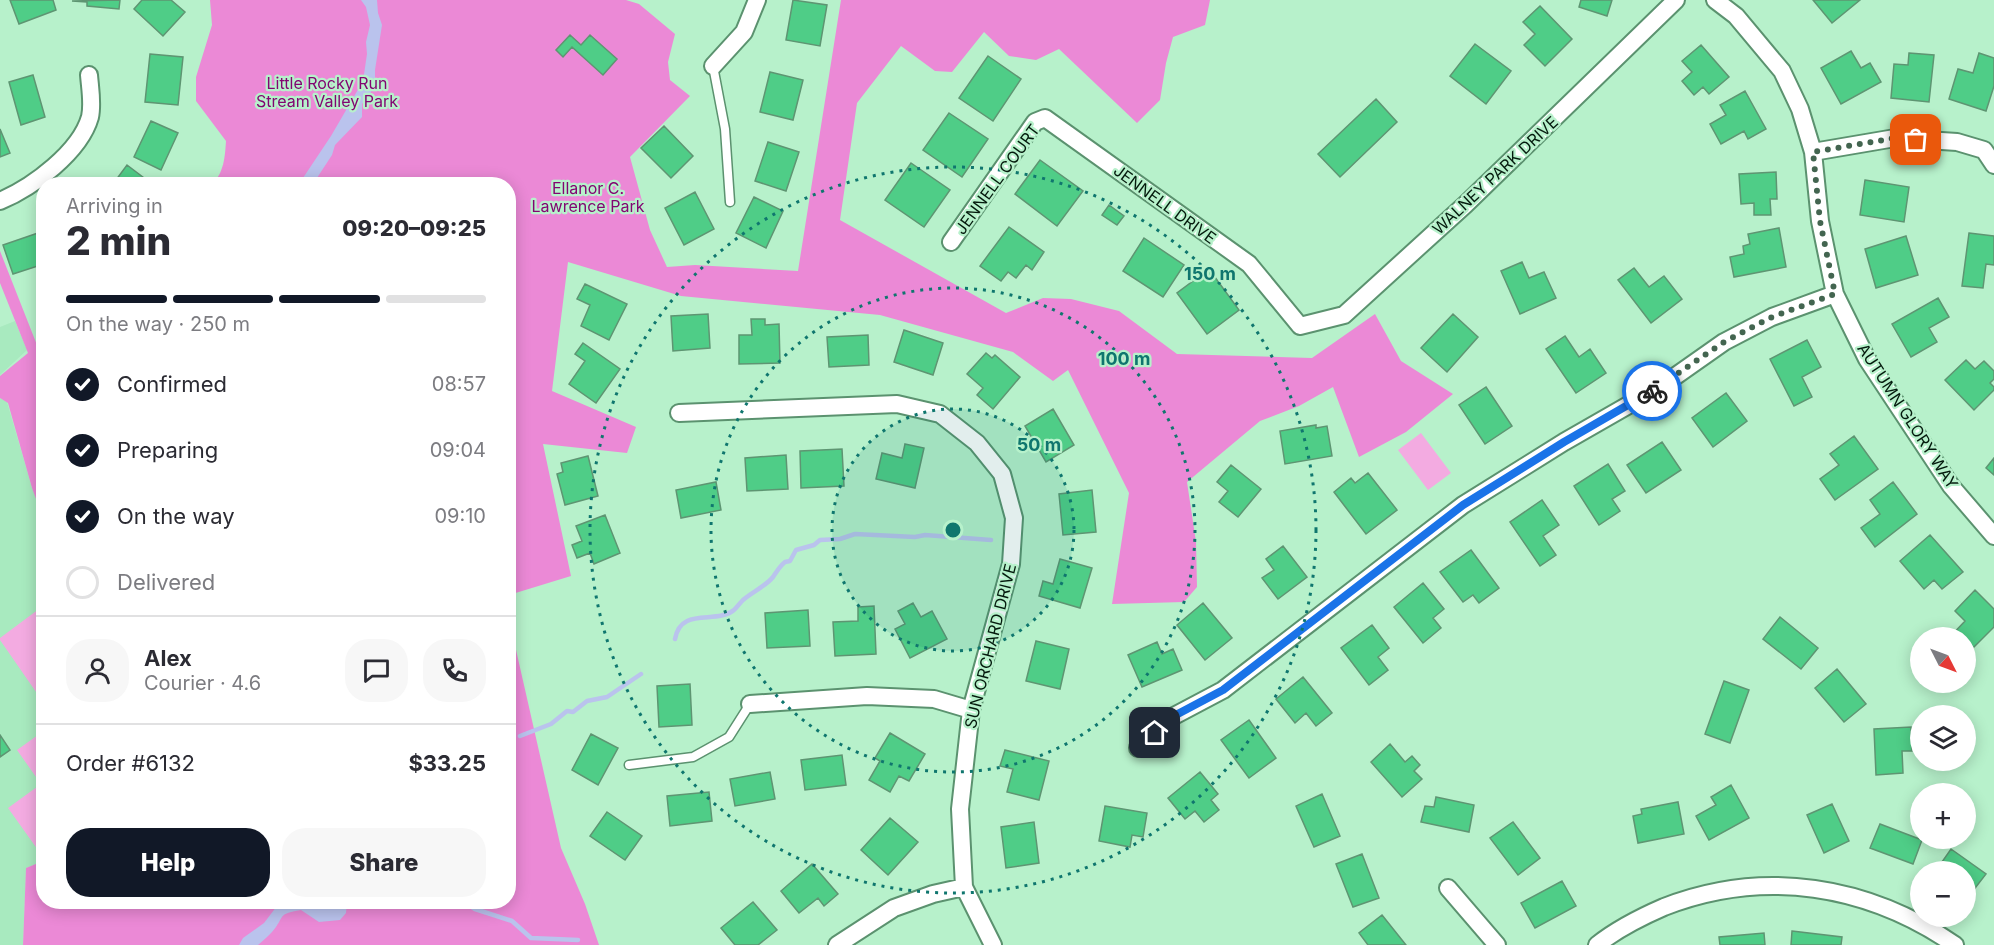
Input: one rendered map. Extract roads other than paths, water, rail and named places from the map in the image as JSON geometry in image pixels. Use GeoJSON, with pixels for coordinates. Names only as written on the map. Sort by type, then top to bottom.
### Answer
{"type":"FeatureCollection","features":[{"type":"Feature","properties":{"kind":"street"},"geometry":{"type":"LineString","coordinates":[[713,66],[744,32],[757,0]]}},
{"type":"Feature","properties":{"kind":"street","name":"WALNEY PARK DRIVE"},"geometry":{"type":"LineString","coordinates":[[1300,326],[1344,315],[1492,180],[1676,0]]}},
{"type":"Feature","properties":{"kind":"street","name":"AUTUMN GLORY WAY"},"geometry":{"type":"LineString","coordinates":[[1715,0],[1736,16],[1782,71],[1800,109],[1813,152],[1820,221],[1835,294],[1867,359],[1951,486],[1994,536]]}},
{"type":"Feature","properties":{"kind":"street"},"geometry":{"type":"LineString","coordinates":[[41,177],[54,166],[85,130],[91,111],[89,75]]}},
{"type":"Feature","properties":{"kind":"street","name":"JENNELL DRIVE"},"geometry":{"type":"LineString","coordinates":[[1045,118],[1249,264],[1300,326]]}},
{"type":"Feature","properties":{"kind":"street","name":"JENNELL COURT"},"geometry":{"type":"LineString","coordinates":[[951,242],[1035,122],[1045,118]]}},
{"type":"Feature","properties":{"kind":"street"},"geometry":{"type":"LineString","coordinates":[[1813,152],[1895,138],[1957,142],[1984,150],[1994,165]]}},
{"type":"Feature","properties":{"kind":"street"},"geometry":{"type":"LineString","coordinates":[[0,201],[36,180]]}},
{"type":"Feature","properties":{"kind":"street"},"geometry":{"type":"LineString","coordinates":[[1138,748],[1172,717],[1223,690],[1463,505],[1564,442],[1660,387],[1724,342],[1772,317],[1835,294]]}},
{"type":"Feature","properties":{"kind":"street","name":"SUN ORCHARD DRIVE"},"geometry":{"type":"LineString","coordinates":[[679,413],[897,404],[940,414],[977,443],[1002,474],[1014,518],[1011,564],[971,710],[960,809],[964,887],[993,945]]}},
{"type":"Feature","properties":{"kind":"street"},"geometry":{"type":"LineString","coordinates":[[750,704],[867,696],[934,699],[971,710]]}},
{"type":"Feature","properties":{"kind":"street"},"geometry":{"type":"LineString","coordinates":[[1597,945],[1627,925],[1678,902],[1706,894],[1775,885],[1815,888],[1865,900],[1913,919],[1955,945]]}},
{"type":"Feature","properties":{"kind":"street"},"geometry":{"type":"LineString","coordinates":[[837,945],[894,908],[933,894],[964,887]]}},
{"type":"Feature","properties":{"kind":"street"},"geometry":{"type":"LineString","coordinates":[[1448,888],[1497,945]]}},
{"type":"Feature","properties":{"kind":"lane"},"geometry":{"type":"LineString","coordinates":[[713,66],[725,129],[730,202]]}},
{"type":"Feature","properties":{"kind":"lane"},"geometry":{"type":"LineString","coordinates":[[629,765],[693,757],[729,737],[750,704]]}},
{"type":"Feature","properties":{"kind":"water"},"geometry":{"type":"Polygon","coordinates":[[[361,0],[377,0],[382,25],[375,83],[362,104],[362,117],[335,145],[332,155],[318,177],[304,177],[363,81],[367,54],[366,42],[370,25],[366,7],[361,0]]]}},
{"type":"Feature","properties":{"kind":"water"},"geometry":{"type":"Polygon","coordinates":[[[275,909],[346,909],[340,920],[319,922],[301,910],[293,911],[282,916],[272,932],[258,945],[239,945],[243,938],[264,923],[275,909]]]}},
{"type":"Feature","properties":{"kind":"waterway"},"geometry":{"type":"LineString","coordinates":[[675,639],[684,623],[692,619],[718,616],[734,610],[743,600],[770,580],[785,562],[790,561],[796,550],[814,545],[820,540],[840,539],[855,534],[915,537],[925,535],[991,540]]}},
{"type":"Feature","properties":{"kind":"waterway"},"geometry":{"type":"LineString","coordinates":[[520,736],[551,724],[567,711],[573,712],[587,701],[607,697],[641,674]]}},
{"type":"Feature","properties":{"kind":"waterway"},"geometry":{"type":"LineString","coordinates":[[475,909],[512,921],[531,938],[578,940]]}},
{"type":"Feature","properties":{"kind":"park label","name":"Little Rocky Run Stream Valley Park"},"geometry":{"type":"Point","coordinates":[327,92]}},
{"type":"Feature","properties":{"kind":"park label","name":"Ellanor C. Lawrence Park"},"geometry":{"type":"Point","coordinates":[588,197]}}]}
